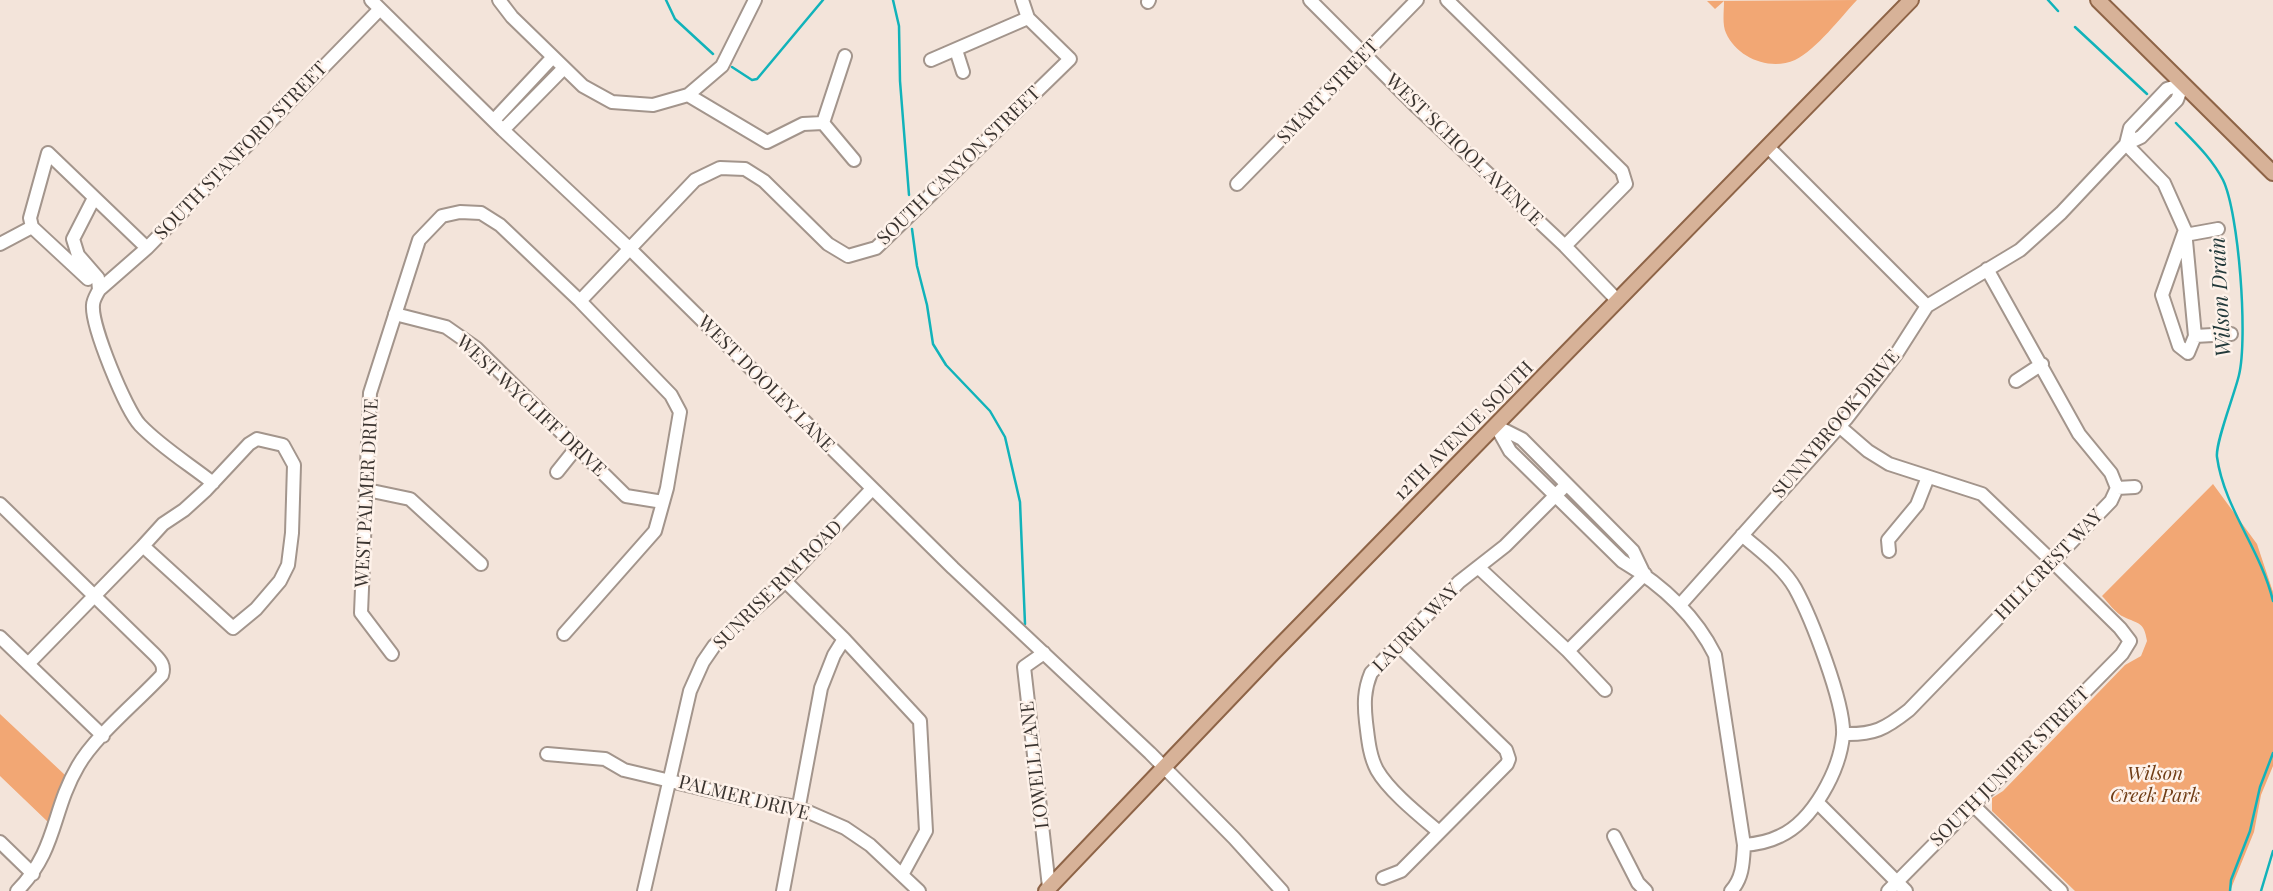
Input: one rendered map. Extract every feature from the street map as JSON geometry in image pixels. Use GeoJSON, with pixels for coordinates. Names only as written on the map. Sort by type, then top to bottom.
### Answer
{"type":"FeatureCollection","features":[{"type":"Feature","properties":{"kind":"main road","name":"12TH AVENUE SOUTH"},"geometry":{"type":"LineString","coordinates":[[1047,889],[1163,766],[1911,0]]}},
{"type":"Feature","properties":{"kind":"main road"},"geometry":{"type":"LineString","coordinates":[[2098,0],[2273,173]]}},
{"type":"Feature","properties":{"kind":"street"},"geometry":{"type":"LineString","coordinates":[[499,0],[512,18],[583,86],[612,102],[653,105],[688,95],[722,66],[755,0]]}},
{"type":"Feature","properties":{"kind":"street"},"geometry":{"type":"LineString","coordinates":[[931,61],[1028,18],[1021,0]]}},
{"type":"Feature","properties":{"kind":"street","name":"WEST SCHOOL AVENUE"},"geometry":{"type":"LineString","coordinates":[[1310,0],[1565,246],[1618,301]]}},
{"type":"Feature","properties":{"kind":"street","name":"SMART STREET"},"geometry":{"type":"LineString","coordinates":[[1237,184],[1417,0]]}},
{"type":"Feature","properties":{"kind":"street"},"geometry":{"type":"LineString","coordinates":[[1447,0],[1622,172],[1626,184],[1565,246]]}},
{"type":"Feature","properties":{"kind":"street","name":"WEST DOOLEY LANE"},"geometry":{"type":"LineString","coordinates":[[375,4],[630,249],[872,489],[1163,766],[1282,891]]}},
{"type":"Feature","properties":{"kind":"street","name":"SOUTH STANFORD STREET"},"geometry":{"type":"LineString","coordinates":[[99,290],[147,248],[375,4]]}},
{"type":"Feature","properties":{"kind":"street","name":"SOUTH CANYON STREET"},"geometry":{"type":"LineString","coordinates":[[580,301],[695,180],[720,168],[745,169],[764,181],[828,244],[848,256],[876,248],[1070,59],[1028,18]]}},
{"type":"Feature","properties":{"kind":"street"},"geometry":{"type":"LineString","coordinates":[[956,50],[963,72]]}},
{"type":"Feature","properties":{"kind":"street"},"geometry":{"type":"LineString","coordinates":[[823,124],[845,56]]}},
{"type":"Feature","properties":{"kind":"street"},"geometry":{"type":"LineString","coordinates":[[498,125],[552,58]]}},
{"type":"Feature","properties":{"kind":"street"},"geometry":{"type":"LineString","coordinates":[[498,125],[564,68]]}},
{"type":"Feature","properties":{"kind":"street","name":"SUNNYBROOK DRIVE"},"geometry":{"type":"LineString","coordinates":[[1680,605],[1839,426],[1897,353],[1927,306],[2020,250],[2052,221],[2126,144],[2141,138],[2178,100],[2183,83]]}},
{"type":"Feature","properties":{"kind":"street"},"geometry":{"type":"LineString","coordinates":[[688,95],[767,142],[803,124],[823,124],[854,160]]}},
{"type":"Feature","properties":{"kind":"street"},"geometry":{"type":"LineString","coordinates":[[2126,144],[2164,183],[2185,232],[2195,336],[2188,353],[2179,346],[2162,295],[2185,232]]}},
{"type":"Feature","properties":{"kind":"street"},"geometry":{"type":"LineString","coordinates":[[1769,147],[1927,306]]}},
{"type":"Feature","properties":{"kind":"street"},"geometry":{"type":"LineString","coordinates":[[99,290],[32,226],[30,218],[48,153],[147,248]]}},
{"type":"Feature","properties":{"kind":"street"},"geometry":{"type":"LineString","coordinates":[[94,198],[73,239],[78,255],[98,278],[99,290],[92,306],[99,337],[138,423],[213,483]]}},
{"type":"Feature","properties":{"kind":"street","name":"WEST PALMER DRIVE"},"geometry":{"type":"LineString","coordinates":[[392,653],[361,613],[370,393],[419,240],[442,216],[460,212],[481,213],[500,225],[580,301]]}},
{"type":"Feature","properties":{"kind":"street"},"geometry":{"type":"LineString","coordinates":[[0,244],[32,226]]}},
{"type":"Feature","properties":{"kind":"street"},"geometry":{"type":"LineString","coordinates":[[2185,232],[2218,229]]}},
{"type":"Feature","properties":{"kind":"street"},"geometry":{"type":"LineString","coordinates":[[1987,269],[2079,434],[2111,473],[2117,488],[2135,487]]}},
{"type":"Feature","properties":{"kind":"street"},"geometry":{"type":"LineString","coordinates":[[564,634],[655,531],[680,412],[671,395],[580,301]]}},
{"type":"Feature","properties":{"kind":"street","name":"WEST WYCLIFF DRIVE"},"geometry":{"type":"LineString","coordinates":[[395,314],[446,327],[477,348],[626,496],[663,502]]}},
{"type":"Feature","properties":{"kind":"street"},"geometry":{"type":"LineString","coordinates":[[2195,336],[2231,334]]}},
{"type":"Feature","properties":{"kind":"street"},"geometry":{"type":"LineString","coordinates":[[2016,381],[2042,364]]}},
{"type":"Feature","properties":{"kind":"street"},"geometry":{"type":"LineString","coordinates":[[1496,426],[1522,439],[1633,551],[1645,574]]}},
{"type":"Feature","properties":{"kind":"street"},"geometry":{"type":"LineString","coordinates":[[1496,426],[1510,451],[1622,561],[1645,574],[1698,623],[1715,655],[1744,845],[1742,870],[1736,886],[1731,891]]}},
{"type":"Feature","properties":{"kind":"street"},"geometry":{"type":"LineString","coordinates":[[1839,426],[1881,460],[1982,494],[2053,562]]}},
{"type":"Feature","properties":{"kind":"street"},"geometry":{"type":"LineString","coordinates":[[28,664],[163,524],[184,510],[249,444],[257,439],[283,445],[294,465],[288,565],[268,595],[233,628],[143,546]]}},
{"type":"Feature","properties":{"kind":"street"},"geometry":{"type":"LineString","coordinates":[[557,472],[577,447]]}},
{"type":"Feature","properties":{"kind":"street"},"geometry":{"type":"LineString","coordinates":[[1889,551],[1888,540],[1917,505],[1928,477]]}},
{"type":"Feature","properties":{"kind":"street","name":"LAUREL WAY"},"geometry":{"type":"LineString","coordinates":[[1438,832],[1377,770],[1371,755],[1364,698],[1366,685],[1371,673],[1460,582],[1505,545],[1566,485]]}},
{"type":"Feature","properties":{"kind":"street","name":"HILLCREST WAY"},"geometry":{"type":"LineString","coordinates":[[1843,734],[1866,734],[1888,726],[1909,710],[2111,501],[2117,488]]}},
{"type":"Feature","properties":{"kind":"street","name":"SUNRISE RIM ROAD"},"geometry":{"type":"LineString","coordinates":[[644,891],[690,691],[703,662],[714,646],[785,581],[872,489]]}},
{"type":"Feature","properties":{"kind":"street"},"geometry":{"type":"LineString","coordinates":[[367,491],[410,499],[481,564]]}},
{"type":"Feature","properties":{"kind":"street"},"geometry":{"type":"LineString","coordinates":[[0,504],[161,661],[164,669],[158,680],[79,764],[68,785],[49,845],[33,874],[17,891]]}},
{"type":"Feature","properties":{"kind":"street"},"geometry":{"type":"LineString","coordinates":[[1742,535],[1781,569],[1795,588],[1839,699],[1843,734],[1836,767],[1817,802],[1783,835],[1763,843],[1744,845]]}},
{"type":"Feature","properties":{"kind":"street","name":"SOUTH JUNIPER STREET"},"geometry":{"type":"LineString","coordinates":[[1897,888],[1973,804],[2122,654],[2130,641],[2053,562]]}},
{"type":"Feature","properties":{"kind":"street"},"geometry":{"type":"LineString","coordinates":[[1478,567],[1568,651],[1605,690]]}},
{"type":"Feature","properties":{"kind":"street"},"geometry":{"type":"LineString","coordinates":[[1568,651],[1645,574]]}},
{"type":"Feature","properties":{"kind":"street"},"geometry":{"type":"LineString","coordinates":[[785,581],[844,639],[920,721],[926,831],[902,875]]}},
{"type":"Feature","properties":{"kind":"street"},"geometry":{"type":"LineString","coordinates":[[0,637],[103,736]]}},
{"type":"Feature","properties":{"kind":"street"},"geometry":{"type":"LineString","coordinates":[[783,891],[821,688],[834,655],[844,639]]}},
{"type":"Feature","properties":{"kind":"street"},"geometry":{"type":"LineString","coordinates":[[1383,878],[1401,871],[1509,759],[1506,750],[1398,645]]}},
{"type":"Feature","properties":{"kind":"street","name":"LOWELL LANE"},"geometry":{"type":"LineString","coordinates":[[1044,653],[1024,667],[1047,889]]}},
{"type":"Feature","properties":{"kind":"street","name":"PALMER DRIVE"},"geometry":{"type":"LineString","coordinates":[[547,754],[605,759],[624,770],[746,799],[797,807],[845,828],[870,845],[919,891]]}},
{"type":"Feature","properties":{"kind":"street"},"geometry":{"type":"LineString","coordinates":[[1817,802],[1897,888]]}},
{"type":"Feature","properties":{"kind":"street"},"geometry":{"type":"LineString","coordinates":[[1973,804],[2061,891]]}},
{"type":"Feature","properties":{"kind":"street"},"geometry":{"type":"LineString","coordinates":[[1614,836],[1638,883],[1646,891]]}},
{"type":"Feature","properties":{"kind":"street"},"geometry":{"type":"LineString","coordinates":[[0,842],[33,874]]}},
{"type":"Feature","properties":{"kind":"green space"},"geometry":{"type":"Polygon","coordinates":[[[1857,0],[1820,41],[1803,55],[1795,60],[1775,64],[1755,60],[1738,49],[1725,30],[1724,1],[1715,9],[1707,1],[1857,0]]]}},
{"type":"Feature","properties":{"kind":"green space","name":"Wilson Creek Park"},"geometry":{"type":"Polygon","coordinates":[[[2213,484],[2257,544],[2273,592],[2273,766],[2261,795],[2254,832],[2230,891],[2075,891],[1992,811],[1992,798],[2003,791],[2125,665],[2141,656],[2147,641],[2142,626],[2118,613],[2102,596],[2213,484]]]}},
{"type":"Feature","properties":{"kind":"green space"},"geometry":{"type":"Polygon","coordinates":[[[0,714],[65,775],[48,822],[0,776],[0,714]]]}},
{"type":"Feature","properties":{"kind":"waterway"},"geometry":{"type":"LineString","coordinates":[[666,0],[675,19],[713,54]]}},
{"type":"Feature","properties":{"kind":"waterway"},"geometry":{"type":"LineString","coordinates":[[732,67],[752,80],[757,79],[823,0]]}},
{"type":"Feature","properties":{"kind":"waterway"},"geometry":{"type":"LineString","coordinates":[[893,0],[899,26],[900,81],[909,195]]}},
{"type":"Feature","properties":{"kind":"waterway","name":"Wilson Drain"},"geometry":{"type":"LineString","coordinates":[[2048,0],[2058,11]]}},
{"type":"Feature","properties":{"kind":"waterway","name":"Wilson Drain"},"geometry":{"type":"LineString","coordinates":[[2075,27],[2147,94]]}},
{"type":"Feature","properties":{"kind":"waterway","name":"Wilson Drain"},"geometry":{"type":"LineString","coordinates":[[2176,123],[2213,164],[2223,180],[2234,219],[2242,306],[2242,357],[2217,457],[2227,494],[2260,564],[2273,601]]}},
{"type":"Feature","properties":{"kind":"waterway"},"geometry":{"type":"LineString","coordinates":[[912,229],[933,344],[946,365],[990,411],[1005,437],[1020,502],[1025,624]]}},
{"type":"Feature","properties":{"kind":"waterway","name":"Wilson Drain"},"geometry":{"type":"LineString","coordinates":[[2230,891],[2231,880],[2250,831],[2260,787],[2273,753]]}},
{"type":"Feature","properties":{"kind":"waterway"},"geometry":{"type":"LineString","coordinates":[[2261,891],[2273,851]]}}]}
